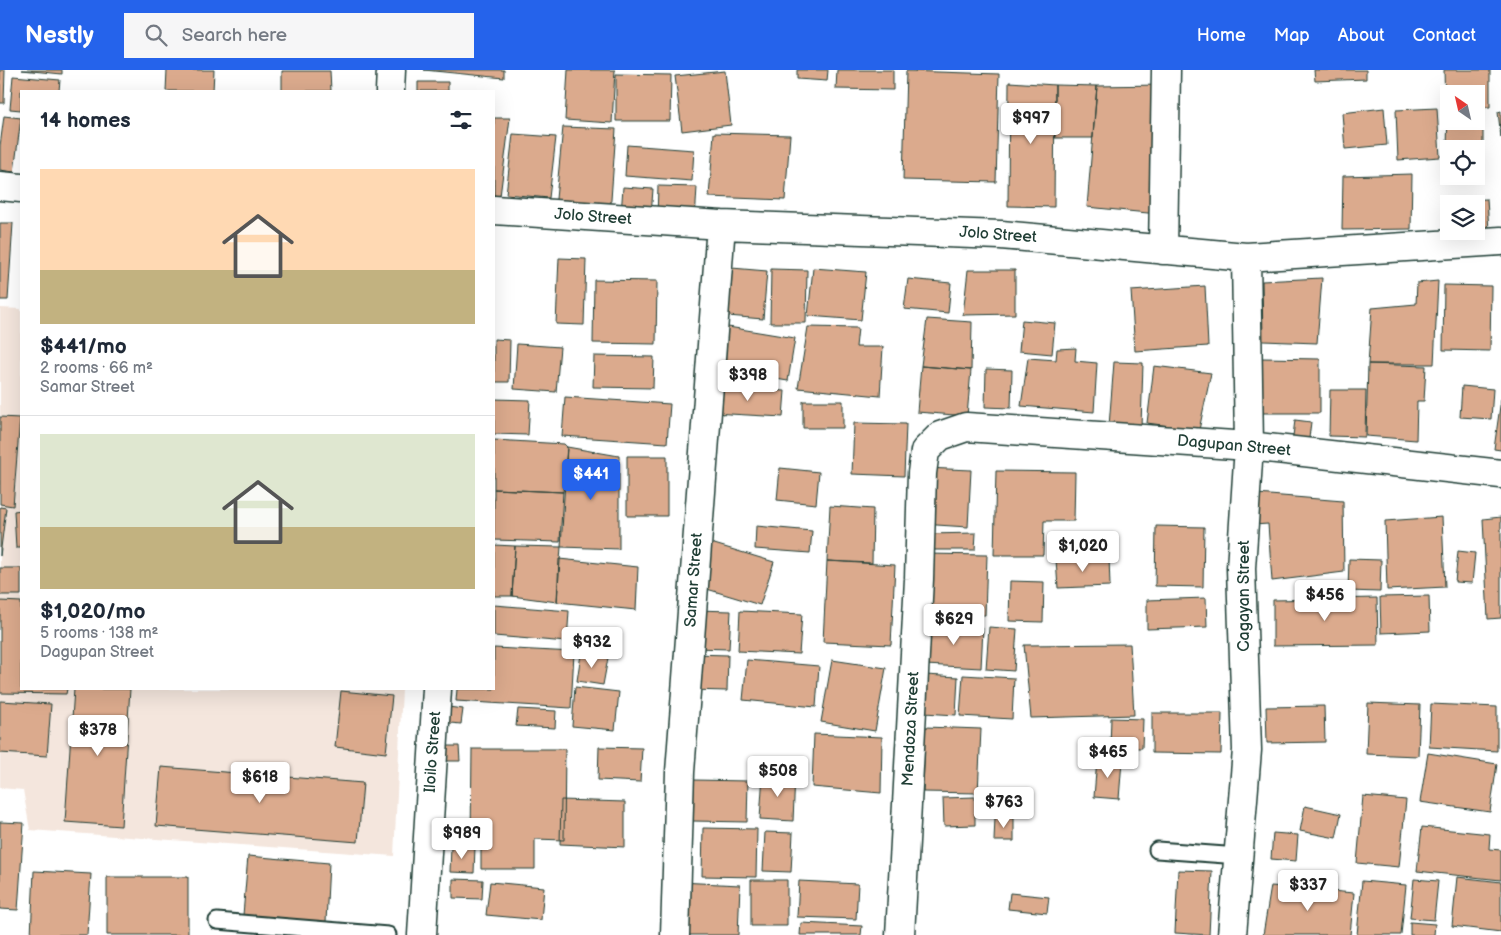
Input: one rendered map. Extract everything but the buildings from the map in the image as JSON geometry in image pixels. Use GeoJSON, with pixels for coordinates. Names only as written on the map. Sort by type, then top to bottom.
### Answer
{"type":"FeatureCollection","features":[{"type":"Feature","properties":{"kind":"street"},"geometry":{"type":"LineString","coordinates":[[390,90],[391,70]]}},
{"type":"Feature","properties":{"kind":"street"},"geometry":{"type":"LineString","coordinates":[[1163,250],[1166,70]]}},
{"type":"Feature","properties":{"kind":"street"},"geometry":{"type":"LineString","coordinates":[[0,186],[20,188]]}},
{"type":"Feature","properties":{"kind":"street","name":"Jolo Street"},"geometry":{"type":"LineString","coordinates":[[495,210],[721,225],[992,234],[1246,257],[1501,241]]}},
{"type":"Feature","properties":{"kind":"street","name":"Samar Street"},"geometry":{"type":"LineString","coordinates":[[675,935],[680,772],[721,225]]}},
{"type":"Feature","properties":{"kind":"street","name":"Cagayan Street"},"geometry":{"type":"LineString","coordinates":[[1232,935],[1247,750],[1241,568],[1249,446],[1246,257]]}},
{"type":"Feature","properties":{"kind":"street","name":"Dagupan Street"},"geometry":{"type":"LineString","coordinates":[[966,427],[1249,446],[1501,474]]}},
{"type":"Feature","properties":{"kind":"street","name":"Mendoza Street"},"geometry":{"type":"LineString","coordinates":[[900,935],[919,579],[922,473],[925,452],[940,436],[966,427]]}},
{"type":"Feature","properties":{"kind":"street","name":"Iloilo Street"},"geometry":{"type":"LineString","coordinates":[[422,935],[437,690]]}},
{"type":"Feature","properties":{"kind":"lane"},"geometry":{"type":"LineString","coordinates":[[1157,850],[1238,856]]}},
{"type":"Feature","properties":{"kind":"lane"},"geometry":{"type":"LineString","coordinates":[[217,921],[388,935]]}},
{"type":"Feature","properties":{"kind":"shaded area"},"geometry":{"type":"Polygon","coordinates":[[[0,308],[20,309],[20,690],[402,690],[394,856],[30,830],[23,790],[0,788],[0,308]]]}}]}
